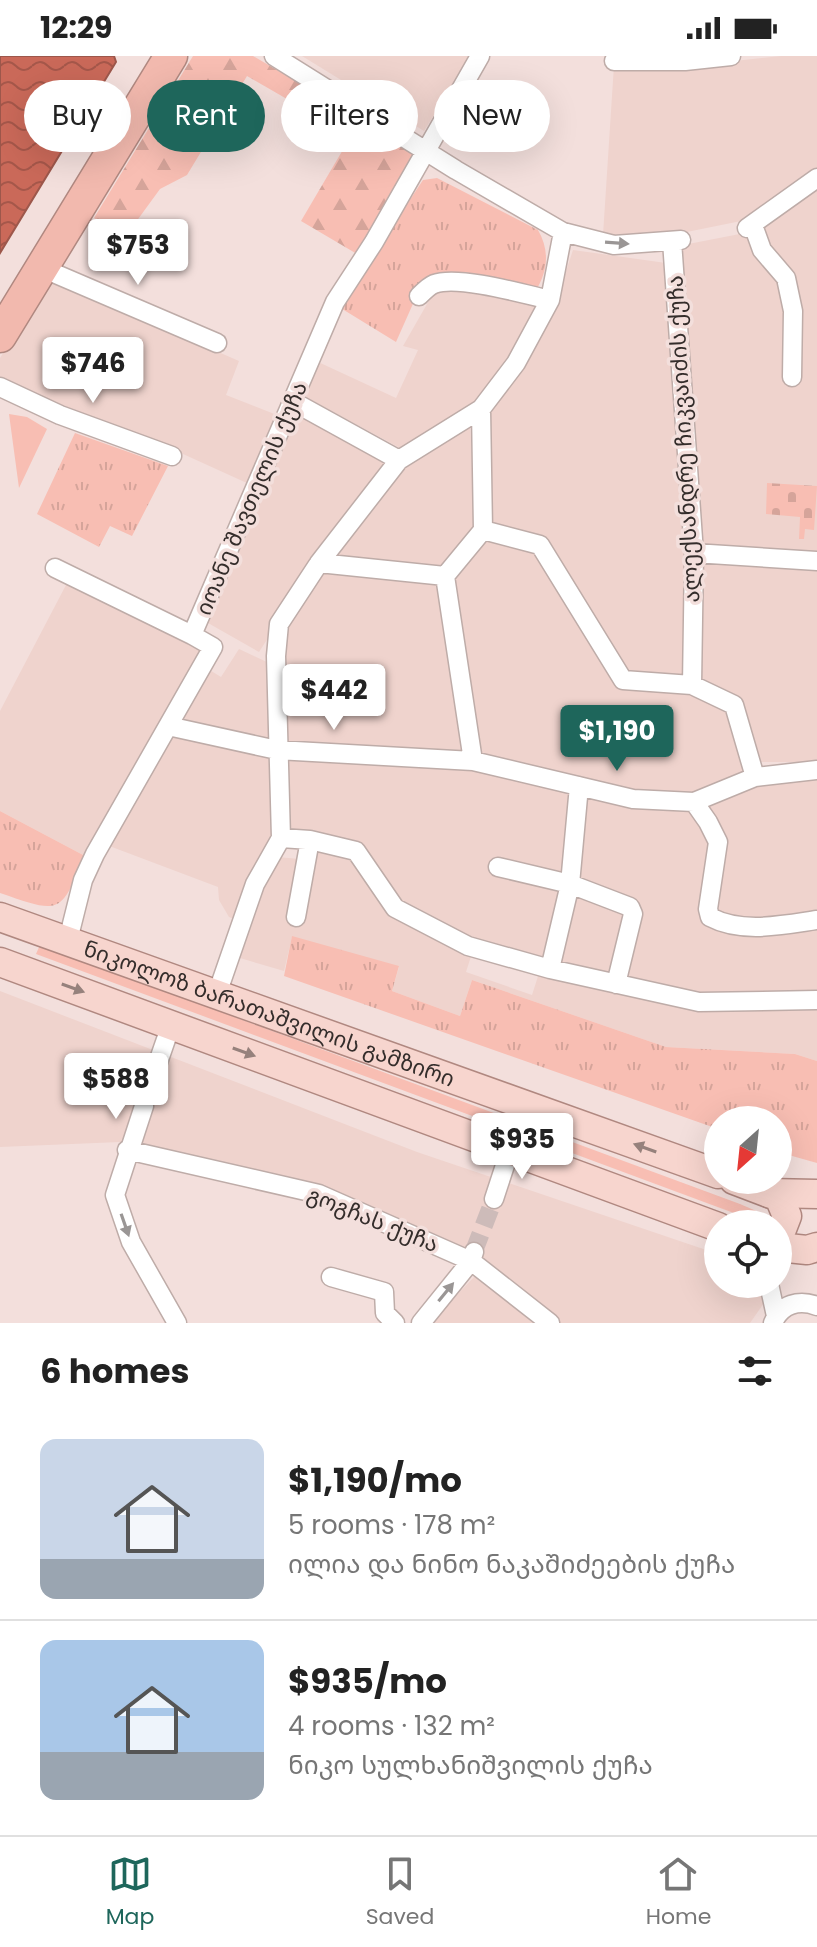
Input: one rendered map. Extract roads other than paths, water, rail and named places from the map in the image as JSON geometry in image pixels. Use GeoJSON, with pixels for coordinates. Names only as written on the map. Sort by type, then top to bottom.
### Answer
{"type":"FeatureCollection","features":[{"type":"Feature","properties":{"kind":"highway"},"geometry":{"type":"LineString","coordinates":[[0,302],[147,56]]}},
{"type":"Feature","properties":{"kind":"highway"},"geometry":{"type":"LineString","coordinates":[[0,336],[171,56]]}},
{"type":"Feature","properties":{"kind":"main road","name":"ნიკოლოზ ბარათაშვილის გამზირი"},"geometry":{"type":"LineString","coordinates":[[0,917],[704,1169]]}},
{"type":"Feature","properties":{"kind":"main road"},"geometry":{"type":"LineString","coordinates":[[27,972],[16,960],[13,948],[24,933],[41,931]]}},
{"type":"Feature","properties":{"kind":"main road","name":"ნიკოლოზ ბარათაშვილის გამზირი"},"geometry":{"type":"LineString","coordinates":[[0,962],[704,1222]]}},
{"type":"Feature","properties":{"kind":"main road"},"geometry":{"type":"LineString","coordinates":[[792,1193],[817,1194]]}},
{"type":"Feature","properties":{"kind":"main road"},"geometry":{"type":"LineString","coordinates":[[772,1194],[779,1197],[786,1210]]}},
{"type":"Feature","properties":{"kind":"main road"},"geometry":{"type":"LineString","coordinates":[[792,1248],[807,1250],[817,1247]]}},
{"type":"Feature","properties":{"kind":"street"},"geometry":{"type":"LineString","coordinates":[[217,994],[255,884],[281,838],[276,656],[279,624],[319,563],[399,460],[481,409],[516,363],[550,300],[563,232],[274,56]]}},
{"type":"Feature","properties":{"kind":"street","name":"იოანე შავთელის ქუჩა"},"geometry":{"type":"LineString","coordinates":[[68,940],[83,880],[95,854],[213,647],[192,635],[335,302],[480,56]]}},
{"type":"Feature","properties":{"kind":"street"},"geometry":{"type":"LineString","coordinates":[[614,61],[685,61],[731,56]]}},
{"type":"Feature","properties":{"kind":"street"},"geometry":{"type":"LineString","coordinates":[[792,377],[793,311],[786,278],[762,250],[750,227],[817,178]]}},
{"type":"Feature","properties":{"kind":"street","name":"ალექსანდრე ჩიკვაიძის ქუჩა"},"geometry":{"type":"LineString","coordinates":[[563,232],[614,245],[676,240],[694,553],[692,685]]}},
{"type":"Feature","properties":{"kind":"street"},"geometry":{"type":"LineString","coordinates":[[42,268],[217,343]]}},
{"type":"Feature","properties":{"kind":"street"},"geometry":{"type":"LineString","coordinates":[[419,296],[433,284],[450,282],[550,300]]}},
{"type":"Feature","properties":{"kind":"street"},"geometry":{"type":"LineString","coordinates":[[0,387],[60,415],[172,456]]}},
{"type":"Feature","properties":{"kind":"street"},"geometry":{"type":"LineString","coordinates":[[292,401],[399,460]]}},
{"type":"Feature","properties":{"kind":"street"},"geometry":{"type":"LineString","coordinates":[[473,761],[445,576],[483,530],[481,409]]}},
{"type":"Feature","properties":{"kind":"street"},"geometry":{"type":"LineString","coordinates":[[483,530],[540,545],[623,680],[692,685],[734,705],[755,777]]}},
{"type":"Feature","properties":{"kind":"street"},"geometry":{"type":"LineString","coordinates":[[694,553],[817,561]]}},
{"type":"Feature","properties":{"kind":"street"},"geometry":{"type":"LineString","coordinates":[[319,563],[445,576]]}},
{"type":"Feature","properties":{"kind":"street"},"geometry":{"type":"LineString","coordinates":[[55,568],[192,635]]}},
{"type":"Feature","properties":{"kind":"street"},"geometry":{"type":"LineString","coordinates":[[168,726],[277,750],[473,761],[633,799],[694,802],[755,777],[817,770]]}},
{"type":"Feature","properties":{"kind":"street"},"geometry":{"type":"LineString","coordinates":[[550,969],[570,884],[579,786]]}},
{"type":"Feature","properties":{"kind":"street"},"geometry":{"type":"LineString","coordinates":[[694,802],[718,842],[708,909],[710,917],[743,927],[817,920]]}},
{"type":"Feature","properties":{"kind":"street"},"geometry":{"type":"LineString","coordinates":[[281,838],[310,840],[356,851],[395,908],[468,946],[550,969],[699,1002],[817,1000]]}},
{"type":"Feature","properties":{"kind":"street"},"geometry":{"type":"LineString","coordinates":[[296,917],[310,840]]}},
{"type":"Feature","properties":{"kind":"street"},"geometry":{"type":"LineString","coordinates":[[498,867],[570,884],[630,907],[633,914],[616,984]]}},
{"type":"Feature","properties":{"kind":"street"},"geometry":{"type":"LineString","coordinates":[[154,1074],[171,1025]]}},
{"type":"Feature","properties":{"kind":"street"},"geometry":{"type":"LineString","coordinates":[[144,1106],[127,1150],[115,1195],[131,1242],[177,1323]]}},
{"type":"Feature","properties":{"kind":"street","name":"გოგჩას ქუჩა"},"geometry":{"type":"LineString","coordinates":[[127,1150],[319,1194],[473,1256],[550,1323]]}},
{"type":"Feature","properties":{"kind":"street"},"geometry":{"type":"LineString","coordinates":[[494,1199],[510,1150]]}},
{"type":"Feature","properties":{"kind":"street"},"geometry":{"type":"LineString","coordinates":[[421,1323],[473,1256]]}},
{"type":"Feature","properties":{"kind":"street"},"geometry":{"type":"LineString","coordinates":[[331,1277],[384,1292],[385,1313],[395,1323]]}},
{"type":"Feature","properties":{"kind":"street"},"geometry":{"type":"LineString","coordinates":[[771,1298],[774,1320]]}},
{"type":"Feature","properties":{"kind":"street"},"geometry":{"type":"LineString","coordinates":[[774,1320],[791,1304],[801,1302],[817,1306]]}},
{"type":"Feature","properties":{"kind":"water"},"geometry":{"type":"Polygon","coordinates":[[[0,56],[114,56],[116,62],[105,80],[24,80],[24,152],[61,152],[0,253],[0,56]]]}},
{"type":"Feature","properties":{"kind":"tunnel"},"geometry":{"type":"LineString","coordinates":[[144,1106],[154,1074]]}},
{"type":"Feature","properties":{"kind":"tunnel"},"geometry":{"type":"LineString","coordinates":[[474,1251],[494,1199]]}}]}
